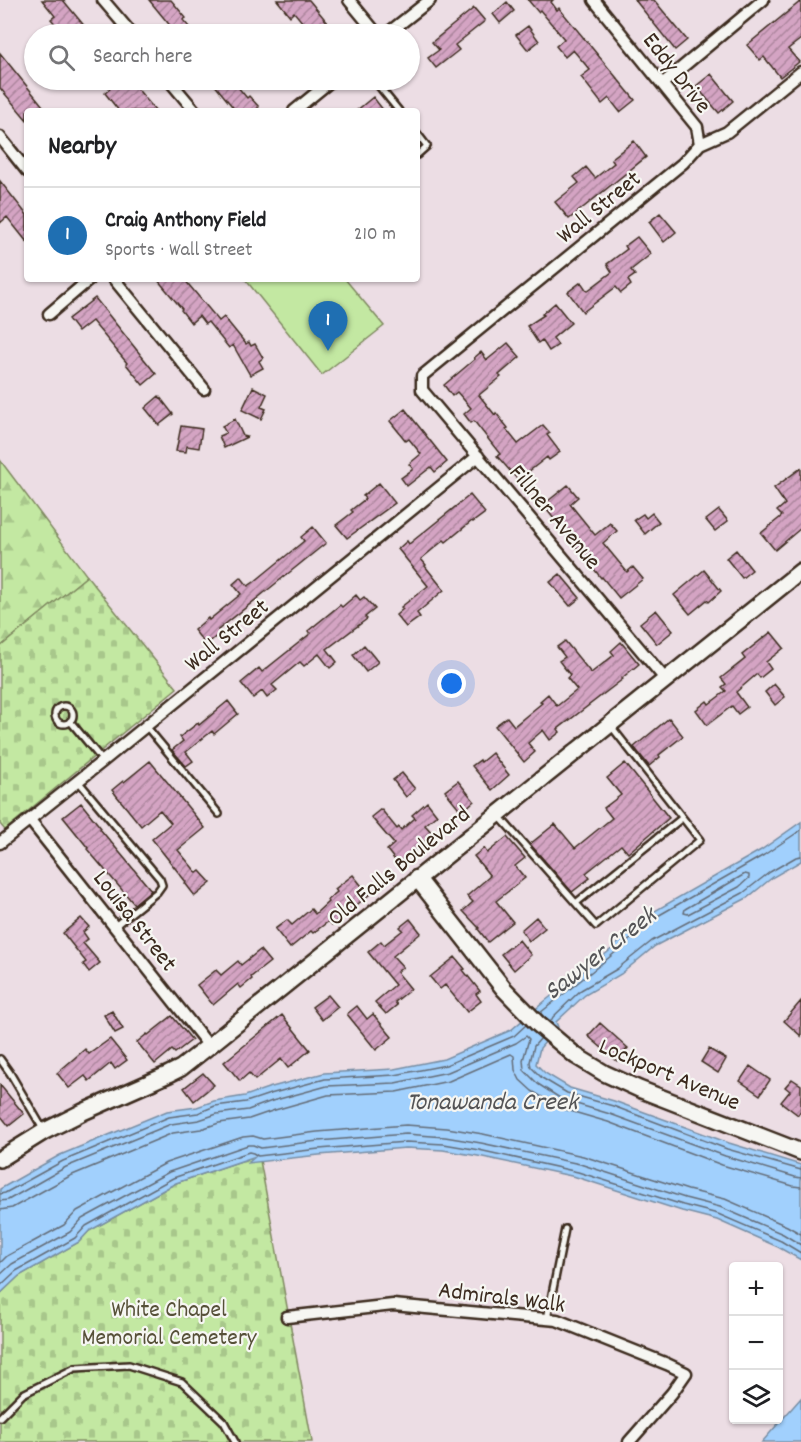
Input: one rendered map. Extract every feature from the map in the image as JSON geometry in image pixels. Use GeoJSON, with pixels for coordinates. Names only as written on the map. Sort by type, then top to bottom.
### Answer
{"type":"FeatureCollection","features":[{"type":"Feature","properties":{"kind":"street"},"geometry":{"type":"LineString","coordinates":[[103,0],[123,24]]}},
{"type":"Feature","properties":{"kind":"street"},"geometry":{"type":"LineString","coordinates":[[349,0],[369,24]]}},
{"type":"Feature","properties":{"kind":"street"},"geometry":{"type":"LineString","coordinates":[[400,24],[430,0]]}},
{"type":"Feature","properties":{"kind":"street","name":"Eddy Drive"},"geometry":{"type":"LineString","coordinates":[[594,0],[697,127],[700,144]]}},
{"type":"Feature","properties":{"kind":"street"},"geometry":{"type":"LineString","coordinates":[[662,84],[763,0]]}},
{"type":"Feature","properties":{"kind":"street","name":"Wall Street"},"geometry":{"type":"LineString","coordinates":[[422,376],[683,163],[700,144],[727,132],[801,72]]}},
{"type":"Feature","properties":{"kind":"street"},"geometry":{"type":"LineString","coordinates":[[177,90],[192,108]]}},
{"type":"Feature","properties":{"kind":"street"},"geometry":{"type":"LineString","coordinates":[[298,108],[320,90]]}},
{"type":"Feature","properties":{"kind":"street"},"geometry":{"type":"LineString","coordinates":[[0,137],[24,167]]}},
{"type":"Feature","properties":{"kind":"street"},"geometry":{"type":"LineString","coordinates":[[49,314],[86,282]]}},
{"type":"Feature","properties":{"kind":"street"},"geometry":{"type":"LineString","coordinates":[[116,282],[204,389]]}},
{"type":"Feature","properties":{"kind":"street","name":"Fillner Avenue"},"geometry":{"type":"LineString","coordinates":[[422,376],[422,390],[666,680]]}},
{"type":"Feature","properties":{"kind":"street","name":"Wall Street"},"geometry":{"type":"LineString","coordinates":[[0,843],[478,456]]}},
{"type":"Feature","properties":{"kind":"street","name":"Old Falls Boulevard"},"geometry":{"type":"LineString","coordinates":[[0,1159],[45,1131],[181,1068],[801,571]]}},
{"type":"Feature","properties":{"kind":"street","name":"Louisa Street"},"geometry":{"type":"LineString","coordinates":[[30,820],[209,1047]]}},
{"type":"Feature","properties":{"kind":"street","name":"Lockport Avenue"},"geometry":{"type":"LineString","coordinates":[[417,878],[523,1010],[555,1040],[583,1061],[617,1079],[801,1152]]}},
{"type":"Feature","properties":{"kind":"street","name":"Admirals Walk"},"geometry":{"type":"LineString","coordinates":[[287,1317],[393,1305],[557,1320],[568,1324],[686,1373],[672,1393],[629,1442]]}},
{"type":"Feature","properties":{"kind":"lane"},"geometry":{"type":"LineString","coordinates":[[382,90],[397,108]]}},
{"type":"Feature","properties":{"kind":"lane"},"geometry":{"type":"LineString","coordinates":[[420,137],[427,146],[420,152]]}},
{"type":"Feature","properties":{"kind":"lane"},"geometry":{"type":"LineString","coordinates":[[70,721],[103,761]]}},
{"type":"Feature","properties":{"kind":"lane"},"geometry":{"type":"LineString","coordinates":[[498,814],[596,926],[700,840],[610,725]]}},
{"type":"Feature","properties":{"kind":"lane"},"geometry":{"type":"LineString","coordinates":[[146,726],[219,814]]}},
{"type":"Feature","properties":{"kind":"lane"},"geometry":{"type":"LineString","coordinates":[[78,781],[160,879],[162,885],[157,892],[115,926]]}},
{"type":"Feature","properties":{"kind":"lane"},"geometry":{"type":"LineString","coordinates":[[576,903],[682,818]]}},
{"type":"Feature","properties":{"kind":"lane"},"geometry":{"type":"LineString","coordinates":[[0,1059],[45,1131]]}},
{"type":"Feature","properties":{"kind":"lane"},"geometry":{"type":"LineString","coordinates":[[547,1319],[566,1229]]}},
{"type":"Feature","properties":{"kind":"lane"},"geometry":{"type":"LineString","coordinates":[[0,1417],[23,1394],[75,1368],[129,1365],[182,1382],[224,1422],[235,1442]]}},
{"type":"Feature","properties":{"kind":"green space"},"geometry":{"type":"Polygon","coordinates":[[[247,282],[347,282],[384,326],[322,375],[247,282]]]}},
{"type":"Feature","properties":{"kind":"green space"},"geometry":{"type":"Polygon","coordinates":[[[0,460],[87,576],[0,647],[0,460]]]}},
{"type":"Feature","properties":{"kind":"green space"},"geometry":{"type":"Polygon","coordinates":[[[87,576],[177,688],[5,830],[0,824],[0,647],[87,576]]]}},
{"type":"Feature","properties":{"kind":"green space","name":"White Chapel Memorial Cemetery"},"geometry":{"type":"Polygon","coordinates":[[[259,1155],[312,1442],[0,1442],[0,1294],[19,1276],[79,1242],[89,1231],[176,1183],[259,1155]]]}},
{"type":"Feature","properties":{"kind":"water","name":"Tonawanda Creek"},"geometry":{"type":"Polygon","coordinates":[[[801,822],[801,861],[773,877],[747,898],[655,946],[621,974],[585,995],[556,1022],[558,1027],[540,1048],[536,1064],[545,1073],[570,1088],[614,1101],[729,1143],[801,1165],[801,1260],[778,1247],[717,1220],[576,1177],[443,1150],[406,1148],[248,1163],[256,1156],[176,1183],[89,1231],[79,1242],[19,1276],[0,1294],[0,1189],[60,1155],[167,1111],[245,1096],[324,1073],[394,1069],[444,1059],[511,1030],[608,952],[653,912],[761,850],[801,822]]]}},
{"type":"Feature","properties":{"kind":"water"},"geometry":{"type":"Polygon","coordinates":[[[801,1398],[801,1442],[762,1442],[778,1424],[783,1424],[783,1418],[801,1398]]]}},
{"type":"Feature","properties":{"kind":"building"},"geometry":{"type":"Polygon","coordinates":[[[42,0],[63,0],[83,24],[55,24],[51,19],[55,16],[42,0]]]}},
{"type":"Feature","properties":{"kind":"building"},"geometry":{"type":"Polygon","coordinates":[[[149,0],[171,0],[186,18],[183,20],[186,24],[169,24],[149,0]]]}},
{"type":"Feature","properties":{"kind":"building"},"geometry":{"type":"Polygon","coordinates":[[[277,0],[309,0],[329,24],[304,24],[294,12],[290,16],[277,0]]]}},
{"type":"Feature","properties":{"kind":"building"},"geometry":{"type":"Polygon","coordinates":[[[528,0],[553,0],[551,2],[557,10],[559,8],[635,100],[620,112],[609,98],[602,104],[581,77],[590,70],[573,50],[565,57],[556,46],[564,39],[540,10],[538,12],[528,0]]]}},
{"type":"Feature","properties":{"kind":"building"},"geometry":{"type":"Polygon","coordinates":[[[635,0],[654,0],[687,40],[675,50],[635,0]]]}},
{"type":"Feature","properties":{"kind":"building"},"geometry":{"type":"Polygon","coordinates":[[[801,1],[801,39],[788,49],[799,62],[780,77],[764,57],[760,60],[747,45],[801,1]]]}},
{"type":"Feature","properties":{"kind":"building"},"geometry":{"type":"Polygon","coordinates":[[[507,2],[514,11],[500,23],[493,14],[507,2]]]}},
{"type":"Feature","properties":{"kind":"building"},"geometry":{"type":"Polygon","coordinates":[[[474,8],[485,21],[455,45],[459,50],[436,68],[428,58],[439,50],[432,42],[474,8]]]}},
{"type":"Feature","properties":{"kind":"building"},"geometry":{"type":"Polygon","coordinates":[[[528,26],[539,41],[528,50],[516,35],[528,26]]]}},
{"type":"Feature","properties":{"kind":"building"},"geometry":{"type":"Polygon","coordinates":[[[0,53],[24,83],[24,90],[30,90],[45,108],[24,108],[24,116],[0,88],[0,53]]]}},
{"type":"Feature","properties":{"kind":"building"},"geometry":{"type":"Polygon","coordinates":[[[711,74],[733,101],[719,113],[696,86],[711,74]]]}},
{"type":"Feature","properties":{"kind":"building"},"geometry":{"type":"Polygon","coordinates":[[[109,90],[138,90],[153,108],[117,108],[105,93],[109,90]]]}},
{"type":"Feature","properties":{"kind":"building"},"geometry":{"type":"Polygon","coordinates":[[[219,90],[240,90],[259,107],[258,108],[234,108],[219,90]]]}},
{"type":"Feature","properties":{"kind":"building"},"geometry":{"type":"Polygon","coordinates":[[[373,97],[382,108],[360,108],[373,97]]]}},
{"type":"Feature","properties":{"kind":"building"},"geometry":{"type":"Polygon","coordinates":[[[634,141],[646,157],[569,219],[555,202],[579,183],[574,177],[586,167],[595,178],[614,163],[611,159],[634,141]]]}},
{"type":"Feature","properties":{"kind":"building"},"geometry":{"type":"Polygon","coordinates":[[[0,181],[24,211],[24,238],[7,217],[0,223],[0,181]]]}},
{"type":"Feature","properties":{"kind":"building"},"geometry":{"type":"Polygon","coordinates":[[[660,213],[676,232],[664,242],[649,222],[660,213]]]}},
{"type":"Feature","properties":{"kind":"building"},"geometry":{"type":"Polygon","coordinates":[[[637,237],[651,254],[631,270],[635,275],[628,280],[631,285],[621,293],[616,287],[583,312],[568,292],[581,282],[587,291],[612,272],[607,264],[627,249],[625,246],[637,237]]]}},
{"type":"Feature","properties":{"kind":"building"},"geometry":{"type":"Polygon","coordinates":[[[160,282],[186,282],[219,321],[224,317],[246,344],[249,342],[251,346],[255,344],[263,358],[259,361],[263,368],[250,375],[233,345],[229,348],[208,322],[205,324],[199,316],[191,323],[160,282]]]}},
{"type":"Feature","properties":{"kind":"building"},"geometry":{"type":"Polygon","coordinates":[[[95,298],[156,374],[143,385],[92,321],[78,332],[68,319],[95,298]]]}},
{"type":"Feature","properties":{"kind":"building"},"geometry":{"type":"Polygon","coordinates":[[[555,303],[571,323],[553,338],[558,345],[549,351],[542,340],[538,343],[527,326],[544,315],[542,314],[555,303]]]}},
{"type":"Feature","properties":{"kind":"building"},"geometry":{"type":"Polygon","coordinates":[[[508,343],[520,357],[479,395],[508,428],[506,429],[518,444],[543,425],[550,433],[547,435],[560,452],[549,460],[547,457],[518,480],[497,456],[500,454],[474,421],[471,423],[464,414],[471,408],[457,392],[452,396],[444,385],[481,352],[487,360],[508,343]]]}},
{"type":"Feature","properties":{"kind":"building"},"geometry":{"type":"Polygon","coordinates":[[[253,387],[267,394],[261,407],[266,409],[261,419],[242,410],[253,387]]]}},
{"type":"Feature","properties":{"kind":"building"},"geometry":{"type":"Polygon","coordinates":[[[159,396],[173,414],[159,425],[145,408],[159,396]]]}},
{"type":"Feature","properties":{"kind":"building"},"geometry":{"type":"Polygon","coordinates":[[[405,409],[447,462],[435,472],[431,467],[407,486],[401,478],[413,469],[409,464],[421,454],[409,439],[406,441],[390,421],[405,409]]]}},
{"type":"Feature","properties":{"kind":"building"},"geometry":{"type":"Polygon","coordinates":[[[235,419],[243,436],[247,437],[224,448],[219,436],[226,433],[222,426],[235,419]]]}},
{"type":"Feature","properties":{"kind":"building"},"geometry":{"type":"Polygon","coordinates":[[[181,426],[202,429],[199,448],[187,446],[186,452],[176,451],[181,426]]]}},
{"type":"Feature","properties":{"kind":"building"},"geometry":{"type":"Polygon","coordinates":[[[801,468],[801,528],[775,550],[761,533],[782,516],[777,511],[785,504],[774,488],[801,468]]]}},
{"type":"Feature","properties":{"kind":"building"},"geometry":{"type":"Polygon","coordinates":[[[379,483],[395,503],[347,538],[336,525],[353,512],[351,510],[365,499],[363,496],[379,483]]]}},
{"type":"Feature","properties":{"kind":"building"},"geometry":{"type":"Polygon","coordinates":[[[568,485],[578,497],[570,504],[595,535],[610,523],[617,531],[603,543],[627,572],[633,567],[643,579],[619,598],[543,505],[568,485]]]}},
{"type":"Feature","properties":{"kind":"building"},"geometry":{"type":"Polygon","coordinates":[[[470,495],[485,513],[446,542],[444,540],[421,559],[444,590],[417,613],[420,617],[406,627],[396,615],[403,609],[401,607],[428,586],[398,549],[407,541],[409,544],[470,495]]]}},
{"type":"Feature","properties":{"kind":"building"},"geometry":{"type":"Polygon","coordinates":[[[719,510],[728,521],[715,531],[706,520],[719,510]]]}},
{"type":"Feature","properties":{"kind":"building"},"geometry":{"type":"Polygon","coordinates":[[[652,513],[659,522],[645,534],[634,520],[643,514],[646,518],[652,513]]]}},
{"type":"Feature","properties":{"kind":"building"},"geometry":{"type":"Polygon","coordinates":[[[313,527],[326,543],[218,630],[220,633],[206,645],[194,630],[241,594],[233,584],[241,577],[248,586],[254,582],[304,541],[301,537],[313,527]]]}},
{"type":"Feature","properties":{"kind":"building"},"geometry":{"type":"Polygon","coordinates":[[[736,550],[752,570],[742,578],[726,558],[736,550]]]}},
{"type":"Feature","properties":{"kind":"building"},"geometry":{"type":"Polygon","coordinates":[[[704,570],[721,591],[690,614],[674,595],[704,570]]]}},
{"type":"Feature","properties":{"kind":"building"},"geometry":{"type":"Polygon","coordinates":[[[560,574],[580,598],[570,606],[550,582],[560,574]]]}},
{"type":"Feature","properties":{"kind":"building"},"geometry":{"type":"Polygon","coordinates":[[[356,595],[360,600],[364,597],[375,609],[365,617],[367,619],[327,649],[337,662],[330,668],[319,654],[304,666],[300,662],[272,685],[277,690],[267,698],[262,691],[253,698],[241,683],[259,668],[262,672],[311,633],[308,631],[356,595]]]}},
{"type":"Feature","properties":{"kind":"building"},"geometry":{"type":"Polygon","coordinates":[[[656,610],[673,631],[657,644],[640,623],[656,610]]]}},
{"type":"Feature","properties":{"kind":"building"},"geometry":{"type":"Polygon","coordinates":[[[771,632],[784,648],[766,662],[771,669],[760,678],[757,674],[736,692],[747,707],[738,714],[732,706],[707,725],[696,710],[707,701],[709,704],[726,691],[722,687],[726,684],[721,678],[745,659],[742,655],[771,632]]]}},
{"type":"Feature","properties":{"kind":"building"},"geometry":{"type":"Polygon","coordinates":[[[565,641],[591,673],[614,655],[611,651],[621,642],[639,664],[558,729],[560,732],[550,740],[543,730],[528,743],[535,752],[524,762],[495,726],[507,717],[514,726],[542,703],[540,701],[548,694],[557,706],[577,690],[567,678],[570,675],[559,661],[565,657],[557,647],[565,641]]]}},
{"type":"Feature","properties":{"kind":"building"},"geometry":{"type":"Polygon","coordinates":[[[364,645],[378,662],[366,672],[353,655],[364,645]]]}},
{"type":"Feature","properties":{"kind":"building"},"geometry":{"type":"Polygon","coordinates":[[[774,684],[785,697],[775,705],[765,692],[774,684]]]}},
{"type":"Feature","properties":{"kind":"building"},"geometry":{"type":"Polygon","coordinates":[[[228,701],[238,714],[214,734],[212,731],[186,752],[193,761],[186,766],[172,750],[183,741],[180,737],[228,701]]]}},
{"type":"Feature","properties":{"kind":"building"},"geometry":{"type":"Polygon","coordinates":[[[669,718],[683,736],[649,766],[634,747],[669,718]]]}},
{"type":"Feature","properties":{"kind":"building"},"geometry":{"type":"Polygon","coordinates":[[[492,753],[509,775],[492,790],[472,766],[492,753]]]}},
{"type":"Feature","properties":{"kind":"building"},"geometry":{"type":"Polygon","coordinates":[[[150,761],[205,828],[178,850],[197,873],[200,871],[211,883],[195,896],[152,839],[171,823],[160,810],[141,826],[112,790],[150,761]]]}},
{"type":"Feature","properties":{"kind":"building"},"geometry":{"type":"Polygon","coordinates":[[[625,763],[669,818],[628,853],[621,845],[586,873],[590,878],[572,892],[530,844],[555,824],[575,848],[612,818],[604,808],[621,795],[607,778],[625,763]]]}},
{"type":"Feature","properties":{"kind":"building"},"geometry":{"type":"Polygon","coordinates":[[[402,773],[415,789],[406,797],[393,780],[402,773]]]}},
{"type":"Feature","properties":{"kind":"building"},"geometry":{"type":"Polygon","coordinates":[[[458,781],[474,801],[462,812],[445,791],[458,781]]]}},
{"type":"Feature","properties":{"kind":"building"},"geometry":{"type":"Polygon","coordinates":[[[427,802],[437,815],[425,825],[433,834],[398,864],[387,850],[394,844],[371,817],[381,809],[397,829],[399,827],[401,830],[415,818],[412,815],[427,802]]]}},
{"type":"Feature","properties":{"kind":"building"},"geometry":{"type":"Polygon","coordinates":[[[81,803],[151,890],[134,904],[63,817],[81,803]]]}},
{"type":"Feature","properties":{"kind":"building"},"geometry":{"type":"Polygon","coordinates":[[[507,837],[525,858],[515,866],[525,878],[496,901],[513,922],[488,942],[463,911],[473,902],[467,896],[490,876],[474,856],[484,848],[487,853],[507,837]]]}},
{"type":"Feature","properties":{"kind":"building"},"geometry":{"type":"Polygon","coordinates":[[[353,875],[369,895],[332,925],[329,921],[313,933],[311,931],[290,948],[275,929],[287,920],[292,925],[311,909],[315,914],[337,892],[335,889],[353,875]]]}},
{"type":"Feature","properties":{"kind":"building"},"geometry":{"type":"Polygon","coordinates":[[[536,917],[545,928],[529,941],[521,930],[536,917]]]}},
{"type":"Feature","properties":{"kind":"building"},"geometry":{"type":"Polygon","coordinates":[[[81,918],[89,927],[83,932],[88,939],[83,943],[100,963],[89,972],[83,964],[86,962],[63,933],[81,918]]]}},
{"type":"Feature","properties":{"kind":"building"},"geometry":{"type":"Polygon","coordinates":[[[410,919],[421,933],[393,956],[403,967],[397,972],[411,989],[395,1002],[397,1005],[386,1014],[375,1002],[395,985],[368,952],[381,941],[384,945],[403,930],[400,927],[410,919]]]}},
{"type":"Feature","properties":{"kind":"building"},"geometry":{"type":"Polygon","coordinates":[[[519,940],[531,955],[514,970],[501,954],[519,940]]]}},
{"type":"Feature","properties":{"kind":"building"},"geometry":{"type":"Polygon","coordinates":[[[260,950],[270,962],[241,988],[238,984],[213,1005],[197,985],[216,970],[221,975],[238,961],[241,965],[260,950]]]}},
{"type":"Feature","properties":{"kind":"building"},"geometry":{"type":"Polygon","coordinates":[[[455,957],[480,991],[476,994],[481,1001],[467,1012],[445,985],[440,989],[430,977],[455,957]]]}},
{"type":"Feature","properties":{"kind":"building"},"geometry":{"type":"Polygon","coordinates":[[[328,995],[338,1007],[322,1020],[312,1007],[328,995]]]}},
{"type":"Feature","properties":{"kind":"building"},"geometry":{"type":"Polygon","coordinates":[[[801,1001],[801,1036],[784,1021],[801,1001]]]}},
{"type":"Feature","properties":{"kind":"building"},"geometry":{"type":"Polygon","coordinates":[[[357,1006],[367,1019],[373,1014],[392,1037],[376,1050],[347,1014],[357,1006]]]}},
{"type":"Feature","properties":{"kind":"building"},"geometry":{"type":"Polygon","coordinates":[[[112,1011],[123,1029],[115,1033],[104,1015],[112,1011]]]}},
{"type":"Feature","properties":{"kind":"building"},"geometry":{"type":"Polygon","coordinates":[[[282,1015],[310,1050],[288,1068],[281,1059],[255,1080],[249,1073],[240,1081],[224,1062],[282,1015]]]}},
{"type":"Feature","properties":{"kind":"building"},"geometry":{"type":"Polygon","coordinates":[[[172,1016],[192,1040],[175,1053],[172,1050],[155,1064],[137,1042],[172,1016]]]}},
{"type":"Feature","properties":{"kind":"building"},"geometry":{"type":"Polygon","coordinates":[[[600,1023],[628,1048],[617,1061],[588,1036],[600,1023]]]}},
{"type":"Feature","properties":{"kind":"building"},"geometry":{"type":"Polygon","coordinates":[[[110,1039],[127,1060],[115,1069],[111,1063],[89,1081],[85,1076],[69,1088],[57,1073],[85,1049],[89,1054],[110,1039]]]}},
{"type":"Feature","properties":{"kind":"building"},"geometry":{"type":"Polygon","coordinates":[[[709,1049],[726,1059],[718,1073],[701,1062],[709,1049]]]}},
{"type":"Feature","properties":{"kind":"building"},"geometry":{"type":"Polygon","coordinates":[[[750,1066],[770,1080],[760,1095],[740,1081],[750,1066]]]}},
{"type":"Feature","properties":{"kind":"building"},"geometry":{"type":"Polygon","coordinates":[[[203,1073],[214,1085],[194,1101],[184,1088],[203,1073]]]}},
{"type":"Feature","properties":{"kind":"building"},"geometry":{"type":"Polygon","coordinates":[[[792,1079],[801,1085],[801,1110],[798,1115],[781,1102],[790,1091],[785,1087],[792,1079]]]}},
{"type":"Feature","properties":{"kind":"building"},"geometry":{"type":"Polygon","coordinates":[[[0,1085],[24,1114],[9,1126],[0,1115],[0,1085]]]}},
{"type":"Feature","properties":{"kind":"place","name":"Craig Anthony Field"},"geometry":{"type":"Point","coordinates":[328,351]}},
{"type":"Feature","properties":{"kind":"water label","name":"Sawyer Creek"},"geometry":{"type":"Point","coordinates":[599,952]}}]}
